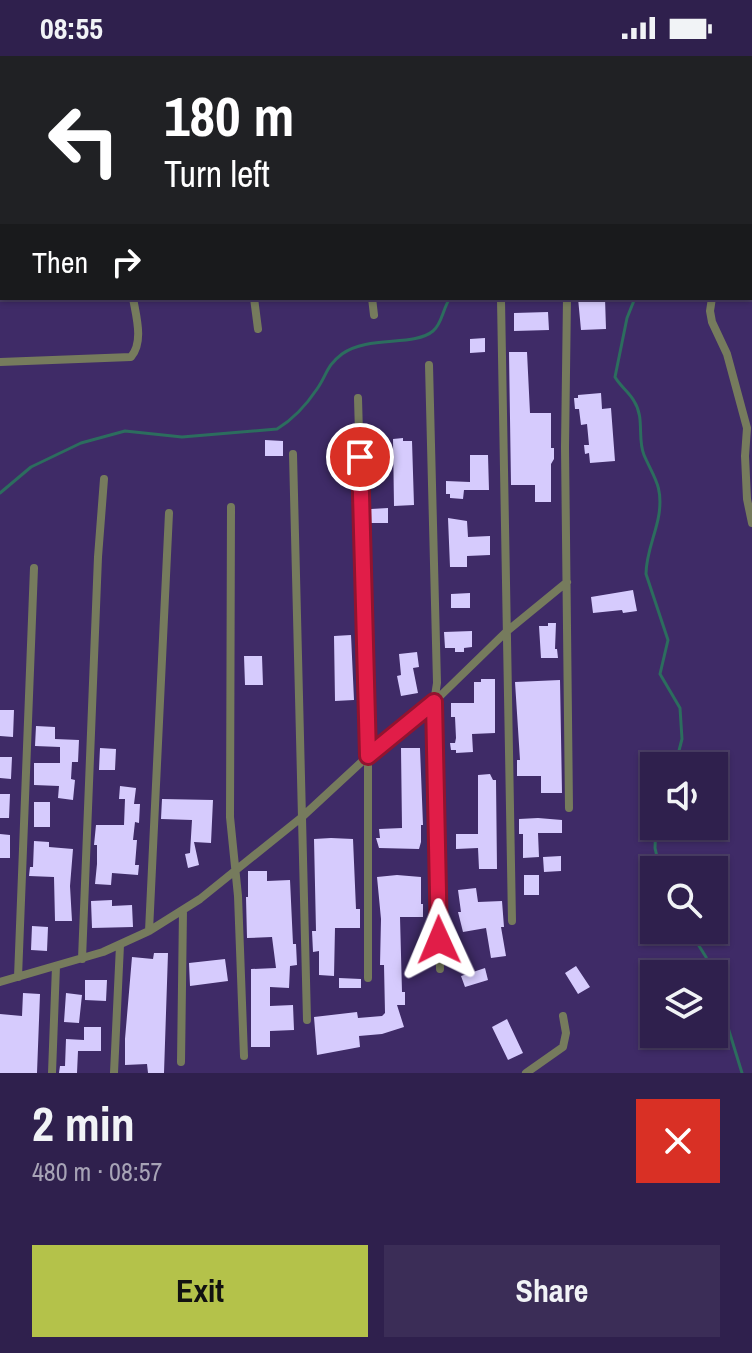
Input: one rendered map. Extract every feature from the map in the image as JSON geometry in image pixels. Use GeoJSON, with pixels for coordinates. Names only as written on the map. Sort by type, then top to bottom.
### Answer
{"type":"FeatureCollection","features":[{"type":"Feature","properties":{"kind":"street"},"geometry":{"type":"LineString","coordinates":[[0,362],[131,357],[136,352],[138,335],[133,300]]}},
{"type":"Feature","properties":{"kind":"street"},"geometry":{"type":"LineString","coordinates":[[254,300],[258,329]]}},
{"type":"Feature","properties":{"kind":"street"},"geometry":{"type":"LineString","coordinates":[[372,300],[374,315]]}},
{"type":"Feature","properties":{"kind":"street"},"geometry":{"type":"LineString","coordinates":[[501,300],[512,921]]}},
{"type":"Feature","properties":{"kind":"street"},"geometry":{"type":"LineString","coordinates":[[567,300],[569,808]]}},
{"type":"Feature","properties":{"kind":"street"},"geometry":{"type":"LineString","coordinates":[[712,300],[712,322],[727,354],[747,428],[747,499],[752,523]]}},
{"type":"Feature","properties":{"kind":"street"},"geometry":{"type":"LineString","coordinates":[[429,365],[440,969]]}},
{"type":"Feature","properties":{"kind":"street"},"geometry":{"type":"LineString","coordinates":[[358,398],[368,756],[368,978]]}},
{"type":"Feature","properties":{"kind":"street"},"geometry":{"type":"LineString","coordinates":[[293,454],[307,1020]]}},
{"type":"Feature","properties":{"kind":"street"},"geometry":{"type":"LineString","coordinates":[[82,959],[98,557],[104,479]]}},
{"type":"Feature","properties":{"kind":"street"},"geometry":{"type":"LineString","coordinates":[[231,507],[230,817],[244,1056]]}},
{"type":"Feature","properties":{"kind":"street"},"geometry":{"type":"LineString","coordinates":[[149,931],[169,513]]}},
{"type":"Feature","properties":{"kind":"street"},"geometry":{"type":"LineString","coordinates":[[18,977],[34,568]]}},
{"type":"Feature","properties":{"kind":"street"},"geometry":{"type":"LineString","coordinates":[[0,982],[120,945],[183,910],[302,817],[368,756],[434,702],[506,632],[567,582]]}},
{"type":"Feature","properties":{"kind":"street"},"geometry":{"type":"LineString","coordinates":[[181,1062],[183,910]]}},
{"type":"Feature","properties":{"kind":"street"},"geometry":{"type":"LineString","coordinates":[[114,1073],[120,945]]}},
{"type":"Feature","properties":{"kind":"street"},"geometry":{"type":"LineString","coordinates":[[52,1073],[56,966]]}},
{"type":"Feature","properties":{"kind":"street"},"geometry":{"type":"LineString","coordinates":[[526,1073],[563,1047],[566,1033],[563,1016]]}},
{"type":"Feature","properties":{"kind":"building"},"geometry":{"type":"Polygon","coordinates":[[[578,300],[605,300],[606,329],[581,330],[578,300]]]}},
{"type":"Feature","properties":{"kind":"building"},"geometry":{"type":"Polygon","coordinates":[[[548,312],[549,330],[514,331],[514,313],[548,312]]]}},
{"type":"Feature","properties":{"kind":"building"},"geometry":{"type":"Polygon","coordinates":[[[485,338],[485,352],[470,353],[470,339],[485,338]]]}},
{"type":"Feature","properties":{"kind":"building"},"geometry":{"type":"Polygon","coordinates":[[[509,352],[527,352],[530,413],[551,413],[554,459],[551,464],[551,502],[535,502],[535,485],[511,485],[509,352]]]}},
{"type":"Feature","properties":{"kind":"building"},"geometry":{"type":"Polygon","coordinates":[[[601,393],[602,409],[611,408],[615,461],[590,463],[584,445],[589,445],[587,424],[581,425],[574,398],[601,393]]]}},
{"type":"Feature","properties":{"kind":"building"},"geometry":{"type":"Polygon","coordinates":[[[403,438],[403,441],[412,441],[414,505],[394,506],[393,439],[403,438]]]}},
{"type":"Feature","properties":{"kind":"building"},"geometry":{"type":"Polygon","coordinates":[[[265,440],[283,441],[283,456],[265,456],[265,440]]]}},
{"type":"Feature","properties":{"kind":"building"},"geometry":{"type":"Polygon","coordinates":[[[470,455],[488,455],[489,490],[464,490],[463,499],[450,498],[450,494],[446,494],[446,481],[470,482],[470,455]]]}},
{"type":"Feature","properties":{"kind":"building"},"geometry":{"type":"Polygon","coordinates":[[[388,508],[388,523],[371,523],[371,509],[388,508]]]}},
{"type":"Feature","properties":{"kind":"building"},"geometry":{"type":"Polygon","coordinates":[[[448,518],[467,521],[468,537],[490,536],[490,555],[467,556],[467,567],[450,567],[448,518]]]}},
{"type":"Feature","properties":{"kind":"building"},"geometry":{"type":"Polygon","coordinates":[[[633,590],[637,611],[593,613],[591,597],[633,590]]]}},
{"type":"Feature","properties":{"kind":"building"},"geometry":{"type":"Polygon","coordinates":[[[470,593],[470,608],[451,608],[451,594],[470,593]]]}},
{"type":"Feature","properties":{"kind":"building"},"geometry":{"type":"Polygon","coordinates":[[[548,623],[556,623],[555,649],[558,658],[541,658],[539,626],[548,626],[548,623]]]}},
{"type":"Feature","properties":{"kind":"building"},"geometry":{"type":"Polygon","coordinates":[[[472,631],[472,647],[464,648],[464,652],[445,648],[444,632],[472,631]]]}},
{"type":"Feature","properties":{"kind":"building"},"geometry":{"type":"Polygon","coordinates":[[[351,635],[354,700],[335,701],[334,636],[351,635]]]}},
{"type":"Feature","properties":{"kind":"building"},"geometry":{"type":"Polygon","coordinates":[[[417,652],[419,667],[413,668],[418,693],[401,696],[397,676],[401,675],[399,654],[417,652]]]}},
{"type":"Feature","properties":{"kind":"building"},"geometry":{"type":"Polygon","coordinates":[[[244,656],[262,656],[263,685],[245,685],[244,656]]]}},
{"type":"Feature","properties":{"kind":"building"},"geometry":{"type":"Polygon","coordinates":[[[481,679],[495,679],[495,733],[472,734],[473,752],[456,753],[456,750],[451,750],[450,743],[455,743],[456,738],[451,703],[474,703],[474,682],[481,682],[481,679]]]}},
{"type":"Feature","properties":{"kind":"building"},"geometry":{"type":"Polygon","coordinates":[[[560,680],[562,793],[541,793],[541,776],[517,776],[517,760],[520,760],[515,682],[560,680]]]}},
{"type":"Feature","properties":{"kind":"building"},"geometry":{"type":"Polygon","coordinates":[[[0,710],[14,710],[13,737],[0,736],[0,710]]]}},
{"type":"Feature","properties":{"kind":"building"},"geometry":{"type":"Polygon","coordinates":[[[36,726],[55,727],[55,739],[79,740],[78,762],[72,762],[71,779],[75,780],[73,800],[58,798],[59,786],[34,785],[34,763],[60,763],[60,747],[35,746],[36,726]]]}},
{"type":"Feature","properties":{"kind":"building"},"geometry":{"type":"Polygon","coordinates":[[[100,748],[116,749],[115,770],[99,770],[100,748]]]}},
{"type":"Feature","properties":{"kind":"building"},"geometry":{"type":"Polygon","coordinates":[[[401,748],[420,748],[423,825],[419,849],[379,848],[376,838],[380,838],[379,829],[402,828],[401,748]]]}},
{"type":"Feature","properties":{"kind":"building"},"geometry":{"type":"Polygon","coordinates":[[[0,757],[12,757],[11,779],[0,778],[0,757]]]}},
{"type":"Feature","properties":{"kind":"building"},"geometry":{"type":"Polygon","coordinates":[[[490,774],[496,780],[497,869],[479,869],[478,848],[456,849],[456,834],[478,834],[478,775],[490,774]]]}},
{"type":"Feature","properties":{"kind":"building"},"geometry":{"type":"Polygon","coordinates":[[[120,786],[136,788],[134,804],[140,804],[139,823],[135,822],[133,840],[137,840],[135,865],[139,865],[138,875],[112,873],[111,885],[95,884],[96,825],[124,825],[125,799],[119,799],[120,786]]]}},
{"type":"Feature","properties":{"kind":"building"},"geometry":{"type":"Polygon","coordinates":[[[0,794],[10,794],[9,818],[0,818],[0,794]]]}},
{"type":"Feature","properties":{"kind":"building"},"geometry":{"type":"Polygon","coordinates":[[[162,799],[213,800],[211,843],[194,842],[199,865],[188,868],[185,854],[190,853],[192,820],[161,819],[162,799]]]}},
{"type":"Feature","properties":{"kind":"building"},"geometry":{"type":"Polygon","coordinates":[[[34,802],[50,802],[50,827],[34,827],[34,802]]]}},
{"type":"Feature","properties":{"kind":"building"},"geometry":{"type":"Polygon","coordinates":[[[519,819],[562,820],[562,833],[538,833],[539,857],[523,858],[523,834],[519,834],[519,819]]]}},
{"type":"Feature","properties":{"kind":"building"},"geometry":{"type":"Polygon","coordinates":[[[0,834],[10,835],[10,858],[0,858],[0,834]]]}},
{"type":"Feature","properties":{"kind":"building"},"geometry":{"type":"Polygon","coordinates":[[[314,839],[353,839],[356,909],[360,909],[360,928],[335,928],[334,976],[319,975],[319,951],[313,952],[312,931],[316,931],[314,839]]]}},
{"type":"Feature","properties":{"kind":"building"},"geometry":{"type":"Polygon","coordinates":[[[34,841],[49,842],[49,847],[73,849],[70,886],[72,921],[55,921],[54,877],[29,876],[30,867],[33,867],[34,841]]]}},
{"type":"Feature","properties":{"kind":"building"},"geometry":{"type":"Polygon","coordinates":[[[561,856],[561,871],[544,872],[543,857],[561,856]]]}},
{"type":"Feature","properties":{"kind":"building"},"geometry":{"type":"Polygon","coordinates":[[[248,871],[267,871],[267,881],[290,880],[297,965],[290,966],[289,988],[270,987],[270,1006],[293,1005],[294,1030],[270,1031],[270,1047],[251,1047],[251,969],[276,968],[272,937],[247,938],[248,871]]]}},
{"type":"Feature","properties":{"kind":"building"},"geometry":{"type":"Polygon","coordinates":[[[524,875],[539,875],[539,895],[524,895],[524,875]]]}},
{"type":"Feature","properties":{"kind":"building"},"geometry":{"type":"Polygon","coordinates":[[[377,877],[421,877],[423,904],[423,917],[400,917],[405,1005],[397,1005],[404,1027],[382,1034],[359,1036],[360,1047],[317,1055],[314,1017],[357,1012],[358,1018],[382,1016],[385,1013],[377,877]]]}},
{"type":"Feature","properties":{"kind":"building"},"geometry":{"type":"Polygon","coordinates":[[[476,888],[478,902],[502,901],[504,927],[501,927],[506,956],[491,958],[486,928],[463,932],[458,912],[461,912],[458,890],[476,888]]]}},
{"type":"Feature","properties":{"kind":"building"},"geometry":{"type":"Polygon","coordinates":[[[112,900],[112,906],[132,905],[133,927],[92,928],[91,901],[112,900]]]}},
{"type":"Feature","properties":{"kind":"building"},"geometry":{"type":"Polygon","coordinates":[[[32,926],[48,927],[47,951],[31,950],[32,926]]]}},
{"type":"Feature","properties":{"kind":"building"},"geometry":{"type":"Polygon","coordinates":[[[154,953],[168,953],[164,1073],[148,1073],[147,1064],[125,1065],[132,957],[153,959],[154,953]]]}},
{"type":"Feature","properties":{"kind":"building"},"geometry":{"type":"Polygon","coordinates":[[[225,959],[228,981],[190,986],[189,963],[225,959]]]}},
{"type":"Feature","properties":{"kind":"building"},"geometry":{"type":"Polygon","coordinates":[[[576,966],[590,987],[578,994],[565,973],[576,966]]]}},
{"type":"Feature","properties":{"kind":"building"},"geometry":{"type":"Polygon","coordinates":[[[485,968],[488,980],[465,987],[461,976],[485,968]]]}},
{"type":"Feature","properties":{"kind":"building"},"geometry":{"type":"Polygon","coordinates":[[[339,978],[361,979],[361,988],[339,988],[339,978]]]}},
{"type":"Feature","properties":{"kind":"building"},"geometry":{"type":"Polygon","coordinates":[[[85,980],[107,980],[106,1001],[85,1000],[85,980]]]}},
{"type":"Feature","properties":{"kind":"building"},"geometry":{"type":"Polygon","coordinates":[[[23,993],[40,994],[37,1073],[0,1073],[0,1014],[22,1016],[23,993]]]}},
{"type":"Feature","properties":{"kind":"building"},"geometry":{"type":"Polygon","coordinates":[[[66,993],[82,995],[79,1023],[64,1022],[66,993]]]}},
{"type":"Feature","properties":{"kind":"building"},"geometry":{"type":"Polygon","coordinates":[[[507,1019],[523,1053],[508,1060],[492,1027],[507,1019]]]}},
{"type":"Feature","properties":{"kind":"building"},"geometry":{"type":"Polygon","coordinates":[[[84,1027],[101,1027],[101,1051],[78,1051],[77,1073],[59,1073],[60,1066],[65,1066],[66,1039],[84,1040],[84,1027]]]}},
{"type":"Feature","properties":{"kind":"waterway"},"geometry":{"type":"LineString","coordinates":[[0,493],[31,467],[81,443],[125,431],[182,437],[277,429],[304,406],[342,354],[365,345],[425,336],[436,328],[449,300]]}},
{"type":"Feature","properties":{"kind":"waterway"},"geometry":{"type":"LineString","coordinates":[[634,300],[627,318],[615,377],[637,408],[642,448],[660,496],[646,574],[668,640],[660,674],[680,708],[682,739],[679,752]]}},
{"type":"Feature","properties":{"kind":"waterway"},"geometry":{"type":"LineString","coordinates":[[655,840],[657,856]]}},
{"type":"Feature","properties":{"kind":"waterway"},"geometry":{"type":"LineString","coordinates":[[698,944],[707,960]]}},
{"type":"Feature","properties":{"kind":"waterway"},"geometry":{"type":"LineString","coordinates":[[728,1028],[742,1073]]}},
{"type":"Feature","properties":{"kind":"route"},"geometry":{"type":"LineString","coordinates":[[360,457],[368,756],[434,702],[439,940]]}}]}
